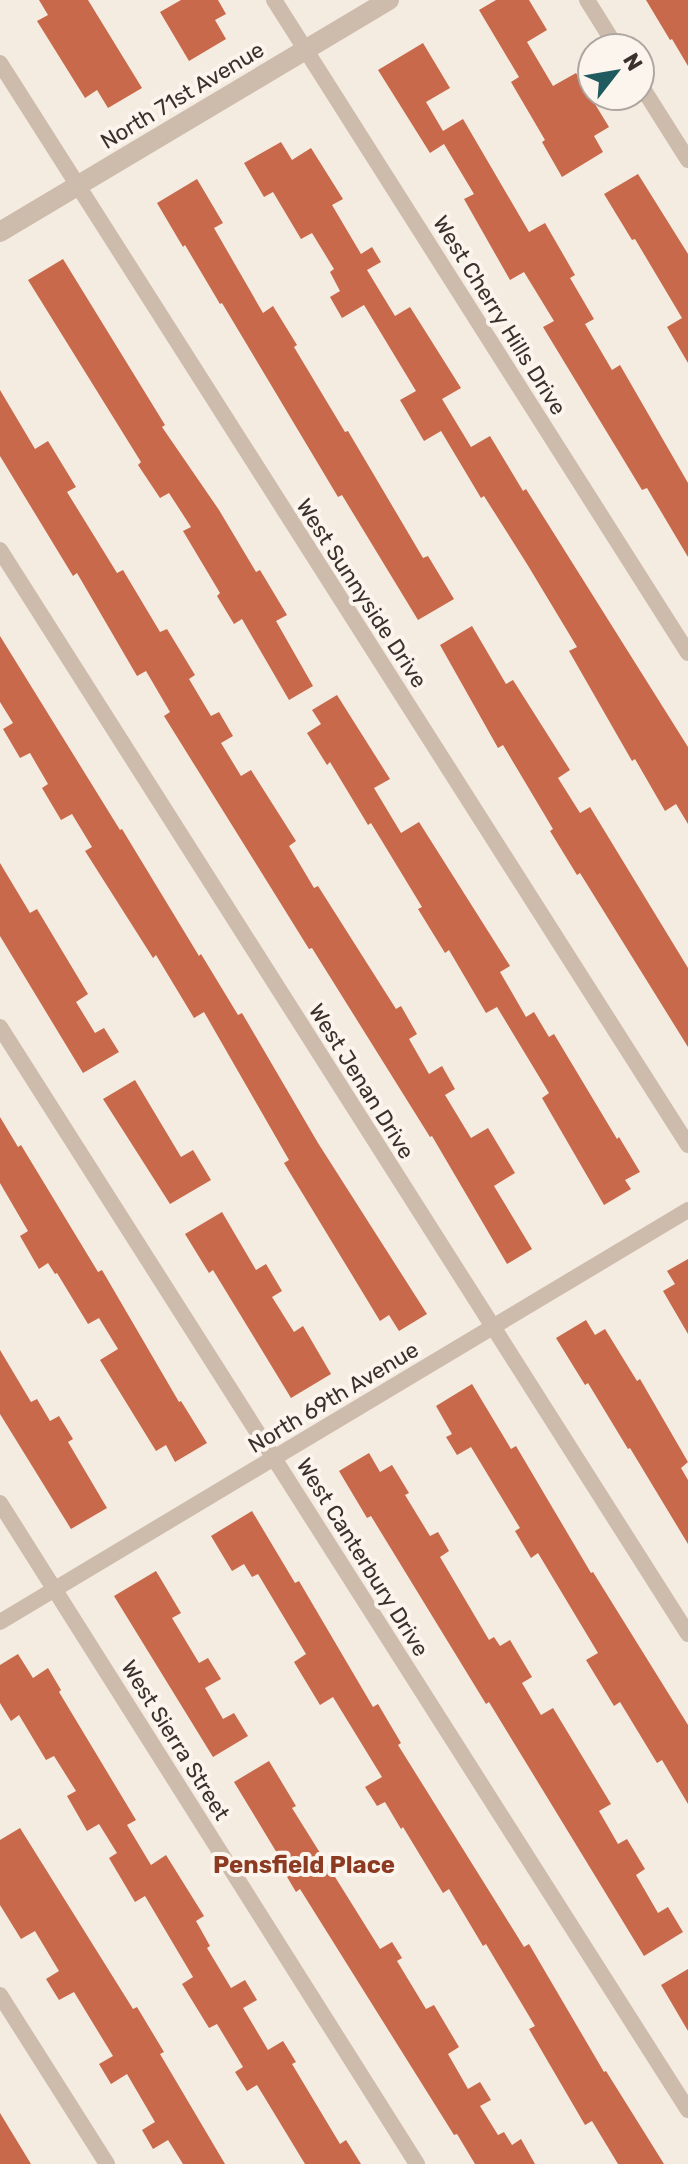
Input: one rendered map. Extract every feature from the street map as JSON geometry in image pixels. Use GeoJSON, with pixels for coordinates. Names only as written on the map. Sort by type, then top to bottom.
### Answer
{"type":"FeatureCollection","features":[{"type":"Feature","properties":{"kind":"street","name":"West Cherry Hills Drive"},"geometry":{"type":"LineString","coordinates":[[274,0],[688,653]]}},
{"type":"Feature","properties":{"kind":"street","name":"North 71st Avenue"},"geometry":{"type":"LineString","coordinates":[[0,232],[389,0]]}},
{"type":"Feature","properties":{"kind":"street"},"geometry":{"type":"LineString","coordinates":[[587,0],[607,32]]}},
{"type":"Feature","properties":{"kind":"street","name":"West Sunnyside Drive"},"geometry":{"type":"LineString","coordinates":[[0,63],[688,1145]]}},
{"type":"Feature","properties":{"kind":"street"},"geometry":{"type":"LineString","coordinates":[[656,109],[688,160]]}},
{"type":"Feature","properties":{"kind":"street","name":"West Jenan Drive"},"geometry":{"type":"LineString","coordinates":[[0,550],[688,1634]]}},
{"type":"Feature","properties":{"kind":"street","name":"West Canterbury Drive"},"geometry":{"type":"LineString","coordinates":[[0,1027],[688,2110]]}},
{"type":"Feature","properties":{"kind":"street","name":"North 69th Avenue"},"geometry":{"type":"LineString","coordinates":[[0,1622],[688,1210]]}},
{"type":"Feature","properties":{"kind":"street","name":"West Sierra Street"},"geometry":{"type":"LineString","coordinates":[[0,1503],[417,2164]]}},
{"type":"Feature","properties":{"kind":"street"},"geometry":{"type":"LineString","coordinates":[[0,1995],[107,2164]]}},
{"type":"Feature","properties":{"kind":"building"},"geometry":{"type":"Polygon","coordinates":[[[39,0],[88,0],[142,88],[108,108],[97,90],[85,98],[37,21],[48,15],[39,0]]]}},
{"type":"Feature","properties":{"kind":"building"},"geometry":{"type":"Polygon","coordinates":[[[181,0],[218,0],[226,14],[215,20],[226,39],[189,61],[160,12],[181,0]]]}},
{"type":"Feature","properties":{"kind":"building"},"geometry":{"type":"Polygon","coordinates":[[[496,0],[529,0],[547,30],[527,42],[553,86],[576,73],[576,112],[600,112],[609,127],[594,136],[603,152],[562,177],[542,142],[545,140],[511,82],[519,77],[479,10],[496,0]]]}},
{"type":"Feature","properties":{"kind":"building"},"geometry":{"type":"Polygon","coordinates":[[[646,0],[688,0],[688,66],[670,40],[646,0]]]}},
{"type":"Feature","properties":{"kind":"building"},"geometry":{"type":"Polygon","coordinates":[[[423,43],[450,88],[426,102],[443,131],[463,119],[529,232],[545,223],[575,275],[570,278],[594,319],[585,324],[612,370],[620,365],[688,483],[688,557],[647,488],[642,490],[543,327],[554,321],[524,272],[510,280],[464,199],[474,194],[444,144],[430,153],[378,70],[423,43]]]}},
{"type":"Feature","properties":{"kind":"building"},"geometry":{"type":"Polygon","coordinates":[[[281,142],[292,160],[311,148],[343,199],[332,205],[361,254],[372,247],[381,262],[367,270],[395,316],[410,307],[461,388],[442,399],[471,447],[490,436],[688,747],[688,824],[676,804],[665,811],[635,759],[632,761],[569,651],[577,647],[441,431],[424,441],[400,400],[416,391],[364,305],[342,318],[330,297],[340,291],[330,272],[334,269],[312,233],[301,239],[273,192],[264,197],[244,163],[281,142]]]}},
{"type":"Feature","properties":{"kind":"building"},"geometry":{"type":"Polygon","coordinates":[[[638,174],[688,254],[688,363],[667,327],[682,318],[604,194],[638,174]]]}},
{"type":"Feature","properties":{"kind":"building"},"geometry":{"type":"Polygon","coordinates":[[[197,179],[223,223],[214,228],[263,313],[273,306],[345,432],[348,431],[423,558],[428,556],[454,599],[418,620],[342,495],[338,497],[222,303],[157,203],[197,179]]]}},
{"type":"Feature","properties":{"kind":"building"},"geometry":{"type":"Polygon","coordinates":[[[63,259],[165,425],[162,427],[219,510],[256,572],[260,570],[287,615],[276,621],[313,686],[289,700],[242,619],[234,624],[217,596],[220,593],[183,531],[191,527],[169,493],[160,498],[138,465],[141,462],[28,280],[63,259]]]}},
{"type":"Feature","properties":{"kind":"building"},"geometry":{"type":"Polygon","coordinates":[[[0,390],[35,449],[48,441],[76,487],[67,492],[117,573],[123,570],[160,632],[167,629],[195,675],[189,679],[211,716],[219,712],[233,736],[221,743],[241,776],[251,770],[296,841],[289,846],[314,888],[318,886],[396,1009],[401,1006],[417,1034],[409,1039],[429,1074],[442,1066],[455,1089],[445,1095],[471,1138],[488,1128],[515,1173],[494,1186],[532,1249],[507,1264],[432,1136],[312,948],[309,949],[164,716],[170,712],[146,671],[137,676],[77,573],[73,576],[0,456],[0,390]]]}},
{"type":"Feature","properties":{"kind":"building"},"geometry":{"type":"Polygon","coordinates":[[[472,626],[506,684],[513,680],[570,770],[558,778],[580,813],[590,807],[688,968],[688,1047],[580,873],[577,875],[550,831],[553,829],[503,745],[498,748],[440,645],[472,626]]]}},
{"type":"Feature","properties":{"kind":"building"},"geometry":{"type":"Polygon","coordinates":[[[0,636],[199,956],[201,954],[238,1015],[242,1013],[318,1143],[427,1314],[399,1331],[389,1315],[380,1321],[284,1163],[289,1160],[204,1012],[194,1018],[156,955],[153,958],[85,851],[92,847],[72,814],[61,820],[42,788],[48,784],[30,753],[20,758],[3,729],[13,723],[0,702],[0,636]]]}},
{"type":"Feature","properties":{"kind":"building"},"geometry":{"type":"Polygon","coordinates":[[[337,695],[390,779],[374,788],[401,833],[419,822],[510,966],[500,972],[526,1017],[534,1012],[549,1037],[554,1034],[640,1172],[625,1180],[631,1189],[604,1205],[542,1098],[549,1093],[497,1007],[486,1013],[449,950],[445,953],[418,909],[422,907],[371,823],[368,825],[330,762],[327,765],[307,733],[321,724],[312,710],[337,695]]]}},
{"type":"Feature","properties":{"kind":"building"},"geometry":{"type":"Polygon","coordinates":[[[0,863],[30,913],[37,909],[88,994],[76,1002],[95,1033],[104,1028],[119,1052],[83,1073],[0,936],[0,863]]]}},
{"type":"Feature","properties":{"kind":"building"},"geometry":{"type":"Polygon","coordinates":[[[135,1080],[181,1157],[193,1150],[211,1180],[170,1204],[103,1099],[135,1080]]]}},
{"type":"Feature","properties":{"kind":"building"},"geometry":{"type":"Polygon","coordinates":[[[0,1117],[18,1147],[21,1145],[98,1272],[102,1270],[179,1402],[207,1443],[175,1462],[166,1445],[156,1451],[100,1360],[118,1349],[99,1318],[88,1324],[57,1273],[48,1263],[39,1269],[20,1236],[28,1231],[0,1183],[0,1117]]]}},
{"type":"Feature","properties":{"kind":"building"},"geometry":{"type":"Polygon","coordinates":[[[222,1212],[256,1270],[266,1264],[282,1291],[272,1297],[294,1332],[303,1326],[331,1374],[291,1398],[213,1270],[209,1273],[185,1234],[222,1212]]]}},
{"type":"Feature","properties":{"kind":"building"},"geometry":{"type":"Polygon","coordinates":[[[688,1259],[688,1334],[663,1291],[675,1284],[667,1271],[688,1259]]]}},
{"type":"Feature","properties":{"kind":"building"},"geometry":{"type":"Polygon","coordinates":[[[586,1320],[595,1335],[605,1329],[637,1381],[640,1379],[688,1462],[681,1468],[688,1480],[688,1544],[630,1448],[556,1338],[586,1320]]]}},
{"type":"Feature","properties":{"kind":"building"},"geometry":{"type":"Polygon","coordinates":[[[0,1350],[31,1402],[37,1399],[50,1421],[59,1416],[73,1439],[68,1442],[107,1508],[71,1529],[0,1414],[0,1350]]]}},
{"type":"Feature","properties":{"kind":"building"},"geometry":{"type":"Polygon","coordinates":[[[472,1384],[511,1449],[516,1446],[591,1573],[688,1725],[688,1804],[662,1760],[657,1763],[620,1702],[614,1706],[586,1660],[598,1653],[538,1553],[531,1558],[515,1531],[520,1528],[471,1447],[457,1455],[446,1437],[452,1434],[436,1406],[472,1384]]]}},
{"type":"Feature","properties":{"kind":"building"},"geometry":{"type":"Polygon","coordinates":[[[369,1453],[380,1472],[392,1465],[409,1493],[405,1495],[430,1536],[438,1532],[449,1551],[440,1557],[489,1640],[494,1637],[500,1646],[510,1640],[532,1677],[522,1683],[541,1715],[553,1708],[611,1804],[599,1811],[618,1844],[627,1839],[645,1869],[636,1875],[658,1913],[668,1907],[683,1932],[644,1956],[489,1702],[486,1704],[371,1516],[367,1518],[339,1471],[369,1453]]]}},
{"type":"Feature","properties":{"kind":"building"},"geometry":{"type":"Polygon","coordinates":[[[252,1511],[295,1583],[299,1581],[373,1707],[378,1704],[401,1743],[398,1745],[524,1947],[529,1944],[604,2072],[664,2164],[618,2164],[592,2121],[585,2125],[529,2029],[535,2026],[486,1944],[483,1946],[449,1889],[443,1893],[385,1802],[377,1806],[365,1787],[382,1777],[333,1697],[320,1705],[294,1662],[306,1654],[258,1574],[252,1577],[244,1564],[232,1571],[211,1536],[252,1511]]]}},
{"type":"Feature","properties":{"kind":"building"},"geometry":{"type":"Polygon","coordinates":[[[156,1571],[181,1613],[172,1618],[199,1663],[208,1658],[221,1679],[205,1688],[223,1719],[234,1713],[248,1736],[213,1757],[114,1596],[156,1571]]]}},
{"type":"Feature","properties":{"kind":"building"},"geometry":{"type":"Polygon","coordinates":[[[18,1654],[33,1678],[48,1668],[61,1690],[59,1692],[136,1820],[127,1825],[151,1865],[166,1855],[204,1916],[196,1921],[210,1946],[207,1948],[231,1988],[245,1980],[257,2000],[243,2008],[268,2050],[283,2041],[296,2062],[292,2064],[340,2144],[346,2140],[361,2164],[305,2164],[257,2085],[247,2091],[235,2072],[243,2067],[217,2024],[209,2028],[182,1984],[193,1977],[145,1896],[135,1902],[109,1858],[117,1853],[99,1824],[87,1831],[67,1796],[76,1791],[54,1756],[46,1760],[19,1715],[11,1721],[0,1703],[0,1665],[18,1654]]]}},
{"type":"Feature","properties":{"kind":"building"},"geometry":{"type":"Polygon","coordinates":[[[269,1761],[296,1806],[292,1808],[380,1949],[392,1942],[402,1958],[397,1961],[426,2009],[434,2005],[459,2047],[448,2054],[468,2089],[480,2082],[491,2100],[480,2106],[498,2135],[504,2132],[512,2145],[521,2139],[535,2164],[475,2164],[457,2134],[454,2135],[300,1889],[296,1892],[274,1855],[277,1853],[234,1782],[269,1761]]]}},
{"type":"Feature","properties":{"kind":"building"},"geometry":{"type":"Polygon","coordinates":[[[20,1828],[133,2009],[137,2007],[164,2052],[160,2054],[225,2164],[183,2164],[168,2140],[153,2149],[142,2130],[155,2122],[127,2074],[111,2084],[99,2064],[113,2056],[74,1992],[59,2000],[46,1979],[59,1971],[35,1931],[21,1939],[0,1905],[0,1840],[20,1828]]]}},
{"type":"Feature","properties":{"kind":"building"},"geometry":{"type":"Polygon","coordinates":[[[688,1969],[688,2031],[661,1985],[688,1969]]]}},
{"type":"Feature","properties":{"kind":"building"},"geometry":{"type":"Polygon","coordinates":[[[0,2113],[31,2164],[0,2164],[0,2113]]]}},
{"type":"Feature","properties":{"kind":"district","name":"Pensfield Place"},"geometry":{"type":"Point","coordinates":[304,1865]}}]}
